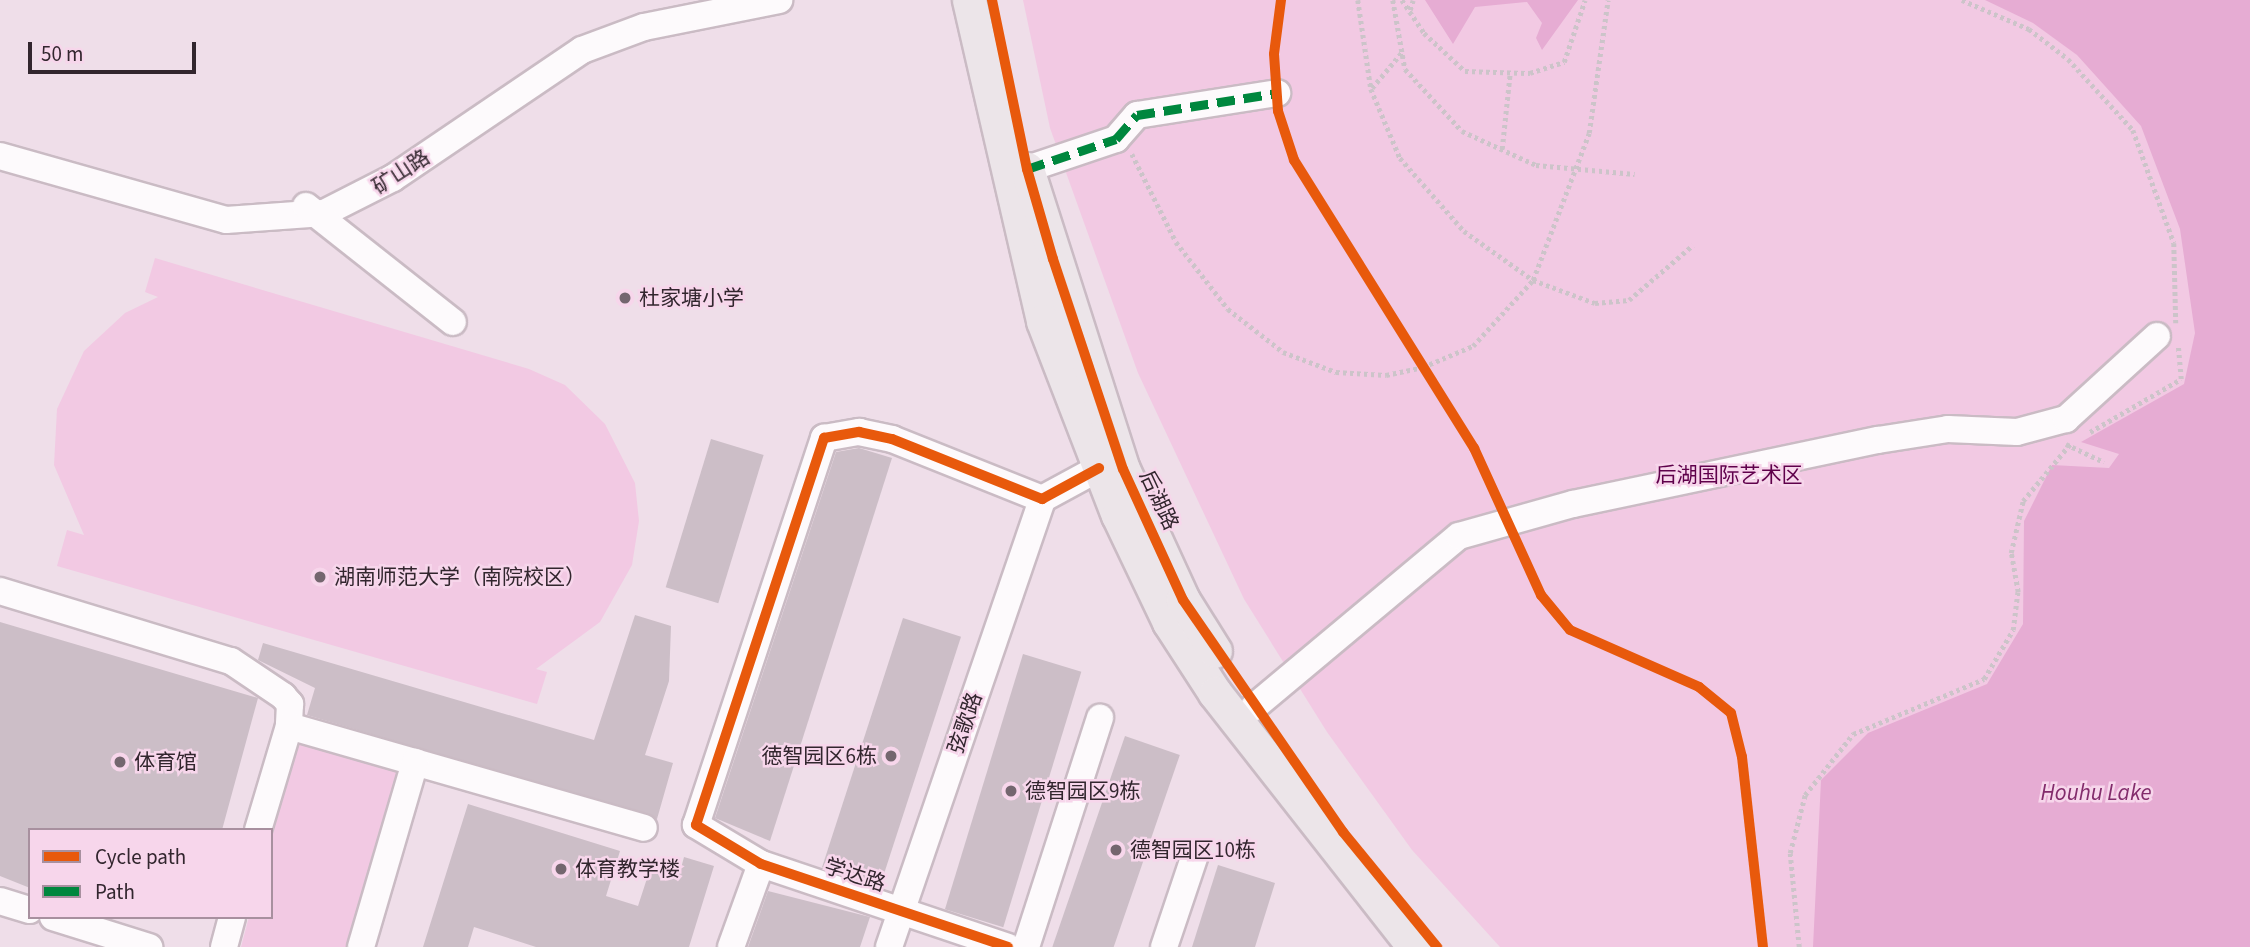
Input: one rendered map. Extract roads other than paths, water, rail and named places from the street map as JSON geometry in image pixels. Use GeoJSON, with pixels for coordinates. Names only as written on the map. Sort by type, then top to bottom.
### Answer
{"type":"FeatureCollection","features":[{"type":"Feature","properties":{"kind":"main road","name":"后湖路"},"geometry":{"type":"LineString","coordinates":[[969,0],[1043,321],[1099,468],[1169,622],[1215,693],[1414,947]]}},
{"type":"Feature","properties":{"kind":"main road","name":"后湖路"},"geometry":{"type":"LineString","coordinates":[[992,0],[1027,169],[1123,469],[1183,600],[1254,708],[1437,947]]}},
{"type":"Feature","properties":{"kind":"street","name":"矿山路"},"geometry":{"type":"LineString","coordinates":[[0,144],[225,208],[310,210],[373,177],[562,47],[617,22],[710,0]]}},
{"type":"Feature","properties":{"kind":"street","name":"矿山路"},"geometry":{"type":"LineString","coordinates":[[0,156],[226,220],[310,210],[371,192],[582,50],[644,27],[779,0]]}},
{"type":"Feature","properties":{"kind":"street"},"geometry":{"type":"LineString","coordinates":[[1027,169],[1116,139],[1137,115],[1277,93]]}},
{"type":"Feature","properties":{"kind":"street"},"geometry":{"type":"LineString","coordinates":[[310,210],[453,322]]}},
{"type":"Feature","properties":{"kind":"street"},"geometry":{"type":"LineString","coordinates":[[1254,708],[1459,536],[1573,504],[1878,440],[1948,429],[2017,432],[2066,419],[2157,335]]}},
{"type":"Feature","properties":{"kind":"street","name":"学达路"},"geometry":{"type":"LineString","coordinates":[[1008,947],[761,864],[696,825],[824,438],[859,432],[892,439],[1042,499]]}},
{"type":"Feature","properties":{"kind":"street"},"geometry":{"type":"LineString","coordinates":[[1042,499],[1099,468]]}},
{"type":"Feature","properties":{"kind":"street","name":"弦歌路"},"geometry":{"type":"LineString","coordinates":[[890,947],[1042,499]]}},
{"type":"Feature","properties":{"kind":"street"},"geometry":{"type":"LineString","coordinates":[[0,591],[230,661],[283,696],[290,704],[289,726],[259,828]]}},
{"type":"Feature","properties":{"kind":"street"},"geometry":{"type":"LineString","coordinates":[[1026,947],[1100,718]]}},
{"type":"Feature","properties":{"kind":"street"},"geometry":{"type":"LineString","coordinates":[[289,726],[644,828]]}},
{"type":"Feature","properties":{"kind":"street"},"geometry":{"type":"LineString","coordinates":[[361,947],[415,762]]}},
{"type":"Feature","properties":{"kind":"street"},"geometry":{"type":"LineString","coordinates":[[1164,947],[1195,855]]}},
{"type":"Feature","properties":{"kind":"street"},"geometry":{"type":"LineString","coordinates":[[732,947],[761,864]]}},
{"type":"Feature","properties":{"kind":"street"},"geometry":{"type":"LineString","coordinates":[[0,901],[28,909]]}},
{"type":"Feature","properties":{"kind":"street"},"geometry":{"type":"LineString","coordinates":[[58,919],[149,947]]}},
{"type":"Feature","properties":{"kind":"street"},"geometry":{"type":"LineString","coordinates":[[224,947],[231,919]]}},
{"type":"Feature","properties":{"kind":"water"},"geometry":{"type":"Polygon","coordinates":[[[1425,0],[1578,0],[1542,50],[1536,38],[1542,23],[1527,2],[1475,7],[1453,44],[1425,0]]]}},
{"type":"Feature","properties":{"kind":"water","name":"Houhu Lake"},"geometry":{"type":"Polygon","coordinates":[[[1985,0],[2250,0],[2250,947],[1813,947],[1821,780],[1868,733],[1987,684],[2023,624],[2024,521],[2052,465],[2109,468],[2119,454],[2081,442],[2184,384],[2195,333],[2180,229],[2141,126],[2077,55],[2033,23],[1985,0]]]}},
{"type":"Feature","properties":{"kind":"place","name":"杜家塘小学"},"geometry":{"type":"Point","coordinates":[625,298]}},
{"type":"Feature","properties":{"kind":"place","name":"湖南师范大学（南院校区）"},"geometry":{"type":"Point","coordinates":[320,577]}},
{"type":"Feature","properties":{"kind":"place","name":"徳智园区6栋"},"geometry":{"type":"Point","coordinates":[891,756]}},
{"type":"Feature","properties":{"kind":"place","name":"体育馆"},"geometry":{"type":"Point","coordinates":[120,762]}},
{"type":"Feature","properties":{"kind":"place","name":"德智园区9栋"},"geometry":{"type":"Point","coordinates":[1011,791]}},
{"type":"Feature","properties":{"kind":"place","name":"德智园区10栋"},"geometry":{"type":"Point","coordinates":[1116,850]}},
{"type":"Feature","properties":{"kind":"place","name":"体育教学楼"},"geometry":{"type":"Point","coordinates":[561,869]}},
{"type":"Feature","properties":{"kind":"park label","name":"后湖国际艺术区"},"geometry":{"type":"Point","coordinates":[1729,475]}}]}
